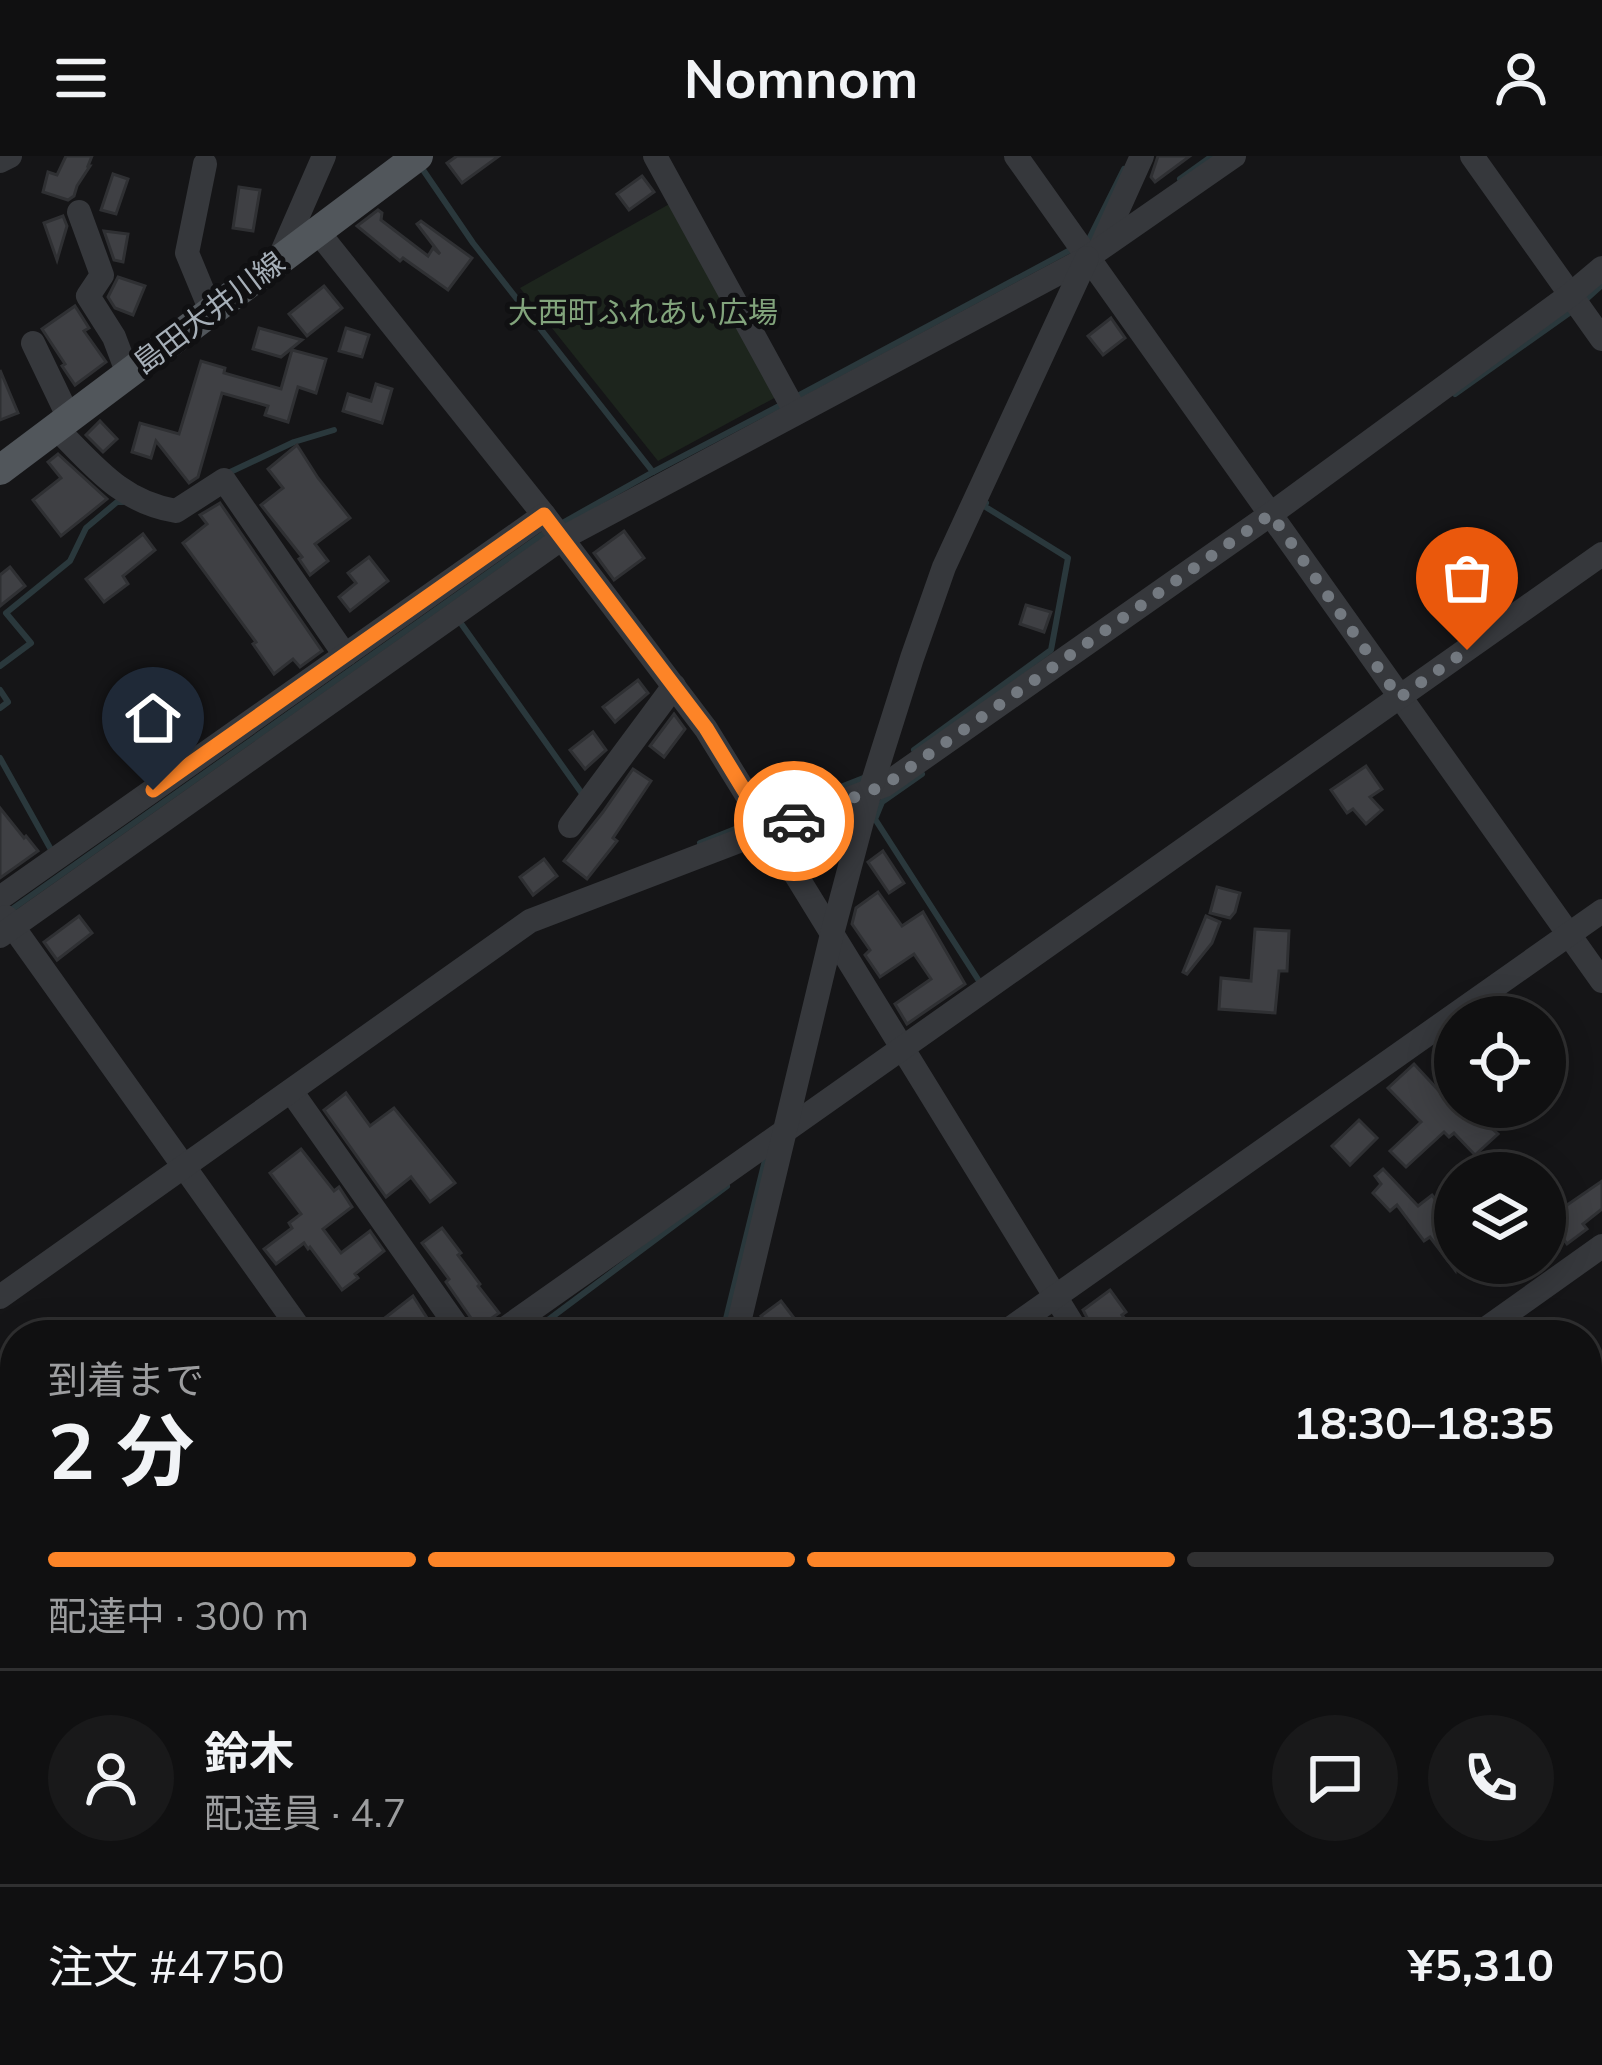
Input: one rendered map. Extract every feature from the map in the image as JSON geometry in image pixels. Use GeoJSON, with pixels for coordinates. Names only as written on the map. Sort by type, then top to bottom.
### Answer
{"type":"FeatureCollection","features":[{"type":"Feature","properties":{"kind":"main road","name":"島田大井川線"},"geometry":{"type":"LineString","coordinates":[[0,470],[418,156]]}},
{"type":"Feature","properties":{"kind":"street"},"geometry":{"type":"LineString","coordinates":[[0,160],[10,156]]}},
{"type":"Feature","properties":{"kind":"street"},"geometry":{"type":"LineString","coordinates":[[278,261],[325,156]]}},
{"type":"Feature","properties":{"kind":"street"},"geometry":{"type":"LineString","coordinates":[[655,156],[796,413]]}},
{"type":"Feature","properties":{"kind":"street"},"geometry":{"type":"LineString","coordinates":[[1016,156],[1094,254],[1399,698],[1602,981]]}},
{"type":"Feature","properties":{"kind":"street"},"geometry":{"type":"LineString","coordinates":[[740,1320],[870,791],[944,567],[1142,156]]}},
{"type":"Feature","properties":{"kind":"street"},"geometry":{"type":"LineString","coordinates":[[293,1320],[4,924],[561,538],[1094,254],[1234,156]]}},
{"type":"Feature","properties":{"kind":"street"},"geometry":{"type":"LineString","coordinates":[[1472,156],[1602,339]]}},
{"type":"Feature","properties":{"kind":"street"},"geometry":{"type":"LineString","coordinates":[[205,164],[187,253],[211,311]]}},
{"type":"Feature","properties":{"kind":"street"},"geometry":{"type":"LineString","coordinates":[[79,212],[102,274],[88,296],[114,337],[128,374]]}},
{"type":"Feature","properties":{"kind":"street"},"geometry":{"type":"LineString","coordinates":[[318,232],[544,515],[706,728],[1070,1320]]}},
{"type":"Feature","properties":{"kind":"street"},"geometry":{"type":"LineString","coordinates":[[0,1298],[530,921],[885,785],[1271,514],[1602,268]]}},
{"type":"Feature","properties":{"kind":"street"},"geometry":{"type":"LineString","coordinates":[[33,344],[63,423],[125,494],[151,507],[176,511],[224,480],[345,655]]}},
{"type":"Feature","properties":{"kind":"street"},"geometry":{"type":"LineString","coordinates":[[0,898],[544,515]]}},
{"type":"Feature","properties":{"kind":"street"},"geometry":{"type":"LineString","coordinates":[[517,1320],[1602,554]]}},
{"type":"Feature","properties":{"kind":"street"},"geometry":{"type":"LineString","coordinates":[[570,826],[674,686]]}},
{"type":"Feature","properties":{"kind":"street"},"geometry":{"type":"LineString","coordinates":[[1023,1320],[1602,910]]}},
{"type":"Feature","properties":{"kind":"street"},"geometry":{"type":"LineString","coordinates":[[291,1090],[453,1320]]}},
{"type":"Feature","properties":{"kind":"street"},"geometry":{"type":"LineString","coordinates":[[1498,1320],[1602,1246]]}},
{"type":"Feature","properties":{"kind":"street"},"geometry":{"type":"LineString","coordinates":[[742,1310],[749,1320]]}},
{"type":"Feature","properties":{"kind":"green space","name":"大西町ふれあい広場"},"geometry":{"type":"Polygon","coordinates":[[[673,202],[778,396],[658,461],[520,288],[673,202]]]}},
{"type":"Feature","properties":{"kind":"building"},"geometry":{"type":"Polygon","coordinates":[[[66,156],[92,156],[68,200],[43,192],[48,172],[57,175],[66,156]]]}},
{"type":"Feature","properties":{"kind":"building"},"geometry":{"type":"Polygon","coordinates":[[[457,156],[499,156],[462,183],[447,163],[457,156]]]}},
{"type":"Feature","properties":{"kind":"building"},"geometry":{"type":"Polygon","coordinates":[[[1158,156],[1190,156],[1155,182],[1151,177],[1158,156]]]}},
{"type":"Feature","properties":{"kind":"building"},"geometry":{"type":"Polygon","coordinates":[[[113,174],[128,179],[116,214],[101,210],[113,174]]]}},
{"type":"Feature","properties":{"kind":"building"},"geometry":{"type":"Polygon","coordinates":[[[642,176],[654,192],[629,210],[617,194],[642,176]]]}},
{"type":"Feature","properties":{"kind":"building"},"geometry":{"type":"Polygon","coordinates":[[[239,187],[260,190],[253,231],[233,228],[239,187]]]}},
{"type":"Feature","properties":{"kind":"building"},"geometry":{"type":"Polygon","coordinates":[[[378,210],[381,220],[428,256],[433,248],[440,254],[417,224],[421,221],[472,258],[448,290],[403,258],[400,261],[357,226],[378,210]]]}},
{"type":"Feature","properties":{"kind":"building"},"geometry":{"type":"Polygon","coordinates":[[[63,216],[67,226],[57,260],[44,223],[63,216]]]}},
{"type":"Feature","properties":{"kind":"building"},"geometry":{"type":"Polygon","coordinates":[[[104,231],[128,234],[123,262],[114,260],[104,231]]]}},
{"type":"Feature","properties":{"kind":"building"},"geometry":{"type":"Polygon","coordinates":[[[118,277],[145,286],[133,315],[115,308],[108,297],[118,277]]]}},
{"type":"Feature","properties":{"kind":"building"},"geometry":{"type":"Polygon","coordinates":[[[324,286],[342,308],[307,336],[289,314],[324,286]]]}},
{"type":"Feature","properties":{"kind":"building"},"geometry":{"type":"Polygon","coordinates":[[[75,306],[89,328],[84,331],[106,362],[75,385],[42,329],[75,306]]]}},
{"type":"Feature","properties":{"kind":"building"},"geometry":{"type":"Polygon","coordinates":[[[1111,318],[1125,338],[1103,355],[1088,336],[1111,318]]]}},
{"type":"Feature","properties":{"kind":"building"},"geometry":{"type":"Polygon","coordinates":[[[259,328],[302,340],[281,357],[253,349],[259,328]]]}},
{"type":"Feature","properties":{"kind":"building"},"geometry":{"type":"Polygon","coordinates":[[[346,328],[369,335],[362,357],[339,351],[346,328]]]}},
{"type":"Feature","properties":{"kind":"building"},"geometry":{"type":"Polygon","coordinates":[[[292,350],[326,359],[316,393],[298,387],[288,422],[265,415],[268,406],[222,393],[198,477],[189,483],[156,441],[151,458],[132,452],[140,423],[179,434],[201,361],[225,368],[224,373],[281,389],[292,350]]]}},
{"type":"Feature","properties":{"kind":"building"},"geometry":{"type":"Polygon","coordinates":[[[0,370],[18,413],[0,420],[0,370]]]}},
{"type":"Feature","properties":{"kind":"building"},"geometry":{"type":"Polygon","coordinates":[[[376,384],[392,389],[382,423],[343,411],[348,394],[371,401],[376,384]]]}},
{"type":"Feature","properties":{"kind":"building"},"geometry":{"type":"Polygon","coordinates":[[[100,421],[117,439],[103,452],[86,435],[100,421]]]}},
{"type":"Feature","properties":{"kind":"building"},"geometry":{"type":"Polygon","coordinates":[[[297,445],[350,518],[315,544],[328,561],[310,575],[302,557],[261,505],[283,488],[268,469],[297,445]]]}},
{"type":"Feature","properties":{"kind":"building"},"geometry":{"type":"Polygon","coordinates":[[[58,454],[107,499],[61,536],[33,500],[61,478],[48,462],[58,454]]]}},
{"type":"Feature","properties":{"kind":"building"},"geometry":{"type":"Polygon","coordinates":[[[220,503],[322,651],[300,667],[293,659],[274,674],[183,543],[207,524],[200,515],[220,503]]]}},
{"type":"Feature","properties":{"kind":"building"},"geometry":{"type":"Polygon","coordinates":[[[624,531],[644,558],[614,580],[594,553],[624,531]]]}},
{"type":"Feature","properties":{"kind":"building"},"geometry":{"type":"Polygon","coordinates":[[[143,534],[155,550],[123,576],[128,584],[104,602],[86,579],[143,534]]]}},
{"type":"Feature","properties":{"kind":"building"},"geometry":{"type":"Polygon","coordinates":[[[369,557],[388,581],[350,611],[339,597],[356,583],[348,573],[369,557]]]}},
{"type":"Feature","properties":{"kind":"building"},"geometry":{"type":"Polygon","coordinates":[[[10,567],[25,586],[0,606],[0,575],[10,567]]]}},
{"type":"Feature","properties":{"kind":"building"},"geometry":{"type":"Polygon","coordinates":[[[1026,605],[1051,612],[1044,632],[1020,624],[1026,605]]]}},
{"type":"Feature","properties":{"kind":"building"},"geometry":{"type":"Polygon","coordinates":[[[638,680],[648,693],[615,722],[603,707],[638,680]]]}},
{"type":"Feature","properties":{"kind":"building"},"geometry":{"type":"Polygon","coordinates":[[[674,714],[685,729],[664,757],[650,746],[674,714]]]}},
{"type":"Feature","properties":{"kind":"building"},"geometry":{"type":"Polygon","coordinates":[[[593,732],[606,750],[585,769],[570,750],[593,732]]]}},
{"type":"Feature","properties":{"kind":"building"},"geometry":{"type":"Polygon","coordinates":[[[1366,766],[1382,789],[1370,797],[1382,810],[1366,824],[1353,809],[1347,813],[1331,790],[1366,766]]]}},
{"type":"Feature","properties":{"kind":"building"},"geometry":{"type":"Polygon","coordinates":[[[633,769],[651,781],[613,838],[617,841],[587,879],[564,861],[633,769]]]}},
{"type":"Feature","properties":{"kind":"building"},"geometry":{"type":"Polygon","coordinates":[[[0,808],[38,851],[0,878],[0,808]]]}},
{"type":"Feature","properties":{"kind":"building"},"geometry":{"type":"Polygon","coordinates":[[[883,851],[904,883],[889,893],[868,862],[883,851]]]}},
{"type":"Feature","properties":{"kind":"building"},"geometry":{"type":"Polygon","coordinates":[[[544,859],[557,876],[533,895],[520,877],[544,859]]]}},
{"type":"Feature","properties":{"kind":"building"},"geometry":{"type":"Polygon","coordinates":[[[1217,887],[1240,893],[1230,918],[1210,913],[1217,887]]]}},
{"type":"Feature","properties":{"kind":"building"},"geometry":{"type":"Polygon","coordinates":[[[878,892],[902,926],[923,912],[965,984],[907,1024],[895,1004],[931,979],[914,954],[880,977],[865,955],[870,950],[852,924],[856,908],[878,892]]]}},
{"type":"Feature","properties":{"kind":"building"},"geometry":{"type":"Polygon","coordinates":[[[79,916],[92,933],[57,960],[44,942],[79,916]]]}},
{"type":"Feature","properties":{"kind":"building"},"geometry":{"type":"Polygon","coordinates":[[[1206,916],[1220,922],[1212,943],[1187,974],[1183,972],[1206,916]]]}},
{"type":"Feature","properties":{"kind":"building"},"geometry":{"type":"Polygon","coordinates":[[[1255,929],[1289,931],[1287,971],[1279,971],[1275,1013],[1219,1009],[1221,978],[1251,981],[1255,929]]]}},
{"type":"Feature","properties":{"kind":"building"},"geometry":{"type":"Polygon","coordinates":[[[1414,1064],[1434,1086],[1434,1128],[1491,1128],[1498,1134],[1472,1152],[1454,1133],[1449,1137],[1444,1132],[1406,1167],[1390,1151],[1421,1122],[1388,1088],[1414,1064]]]}},
{"type":"Feature","properties":{"kind":"building"},"geometry":{"type":"Polygon","coordinates":[[[346,1093],[370,1126],[394,1108],[455,1183],[430,1202],[411,1177],[386,1197],[324,1110],[346,1093]]]}},
{"type":"Feature","properties":{"kind":"building"},"geometry":{"type":"Polygon","coordinates":[[[1359,1120],[1377,1138],[1350,1165],[1332,1146],[1359,1120]]]}},
{"type":"Feature","properties":{"kind":"building"},"geometry":{"type":"Polygon","coordinates":[[[301,1149],[352,1207],[323,1229],[341,1253],[370,1231],[384,1251],[342,1290],[304,1243],[276,1264],[264,1249],[292,1228],[289,1223],[301,1214],[270,1173],[301,1149]]]}},
{"type":"Feature","properties":{"kind":"building"},"geometry":{"type":"Polygon","coordinates":[[[1383,1169],[1418,1206],[1432,1195],[1434,1242],[1430,1237],[1424,1241],[1397,1205],[1390,1211],[1373,1193],[1381,1184],[1375,1176],[1383,1169]]]}},
{"type":"Feature","properties":{"kind":"building"},"geometry":{"type":"Polygon","coordinates":[[[1602,1181],[1602,1209],[1567,1244],[1566,1206],[1602,1181]]]}},
{"type":"Feature","properties":{"kind":"building"},"geometry":{"type":"Polygon","coordinates":[[[442,1228],[499,1313],[489,1320],[472,1320],[422,1243],[442,1228]]]}},
{"type":"Feature","properties":{"kind":"building"},"geometry":{"type":"Polygon","coordinates":[[[1110,1290],[1126,1312],[1122,1315],[1126,1320],[1088,1320],[1083,1310],[1110,1290]]]}},
{"type":"Feature","properties":{"kind":"building"},"geometry":{"type":"Polygon","coordinates":[[[413,1296],[428,1320],[382,1320],[413,1296]]]}},
{"type":"Feature","properties":{"kind":"building"},"geometry":{"type":"Polygon","coordinates":[[[781,1301],[796,1320],[764,1320],[761,1316],[781,1301]]]}},
{"type":"Feature","properties":{"kind":"waterway"},"geometry":{"type":"LineString","coordinates":[[1180,179],[1212,156]]}},
{"type":"Feature","properties":{"kind":"waterway"},"geometry":{"type":"LineString","coordinates":[[419,164],[473,243],[653,472],[557,526]]}},
{"type":"Feature","properties":{"kind":"waterway"},"geometry":{"type":"LineString","coordinates":[[1087,243],[1124,169]]}},
{"type":"Feature","properties":{"kind":"waterway"},"geometry":{"type":"LineString","coordinates":[[794,398],[1074,248]]}},
{"type":"Feature","properties":{"kind":"waterway"},"geometry":{"type":"LineString","coordinates":[[1582,303],[1602,285]]}},
{"type":"Feature","properties":{"kind":"waterway"},"geometry":{"type":"LineString","coordinates":[[1455,394],[1572,311]]}},
{"type":"Feature","properties":{"kind":"waterway"},"geometry":{"type":"LineString","coordinates":[[653,472],[783,404]]}},
{"type":"Feature","properties":{"kind":"waterway"},"geometry":{"type":"LineString","coordinates":[[226,474],[294,442],[334,430]]}},
{"type":"Feature","properties":{"kind":"waterway"},"geometry":{"type":"LineString","coordinates":[[0,666],[31,643],[6,613],[70,561],[86,528],[123,502]]}},
{"type":"Feature","properties":{"kind":"waterway"},"geometry":{"type":"LineString","coordinates":[[914,750],[1051,650],[1068,558],[984,506],[986,503]]}},
{"type":"Feature","properties":{"kind":"waterway"},"geometry":{"type":"LineString","coordinates":[[8,912],[546,532]]}},
{"type":"Feature","properties":{"kind":"waterway"},"geometry":{"type":"LineString","coordinates":[[460,622],[583,795]]}},
{"type":"Feature","properties":{"kind":"waterway"},"geometry":{"type":"LineString","coordinates":[[0,690],[8,702],[0,708]]}},
{"type":"Feature","properties":{"kind":"waterway"},"geometry":{"type":"LineString","coordinates":[[0,758],[54,855]]}},
{"type":"Feature","properties":{"kind":"waterway"},"geometry":{"type":"LineString","coordinates":[[922,774],[882,802],[875,819],[981,984]]}},
{"type":"Feature","properties":{"kind":"waterway"},"geometry":{"type":"LineString","coordinates":[[767,816],[866,777]]}},
{"type":"Feature","properties":{"kind":"waterway"},"geometry":{"type":"LineString","coordinates":[[700,843],[755,821]]}},
{"type":"Feature","properties":{"kind":"waterway"},"geometry":{"type":"LineString","coordinates":[[726,1320],[767,1152]]}},
{"type":"Feature","properties":{"kind":"waterway"},"geometry":{"type":"LineString","coordinates":[[548,1320],[727,1186]]}},
{"type":"Feature","properties":{"kind":"way so far"},"geometry":{"type":"LineString","coordinates":[[794,821],[885,785],[1271,514],[1399,698],[1467,650]]}},
{"type":"Feature","properties":{"kind":"route"},"geometry":{"type":"LineString","coordinates":[[153,790],[544,515],[706,728],[769,831],[794,821]]}}]}
